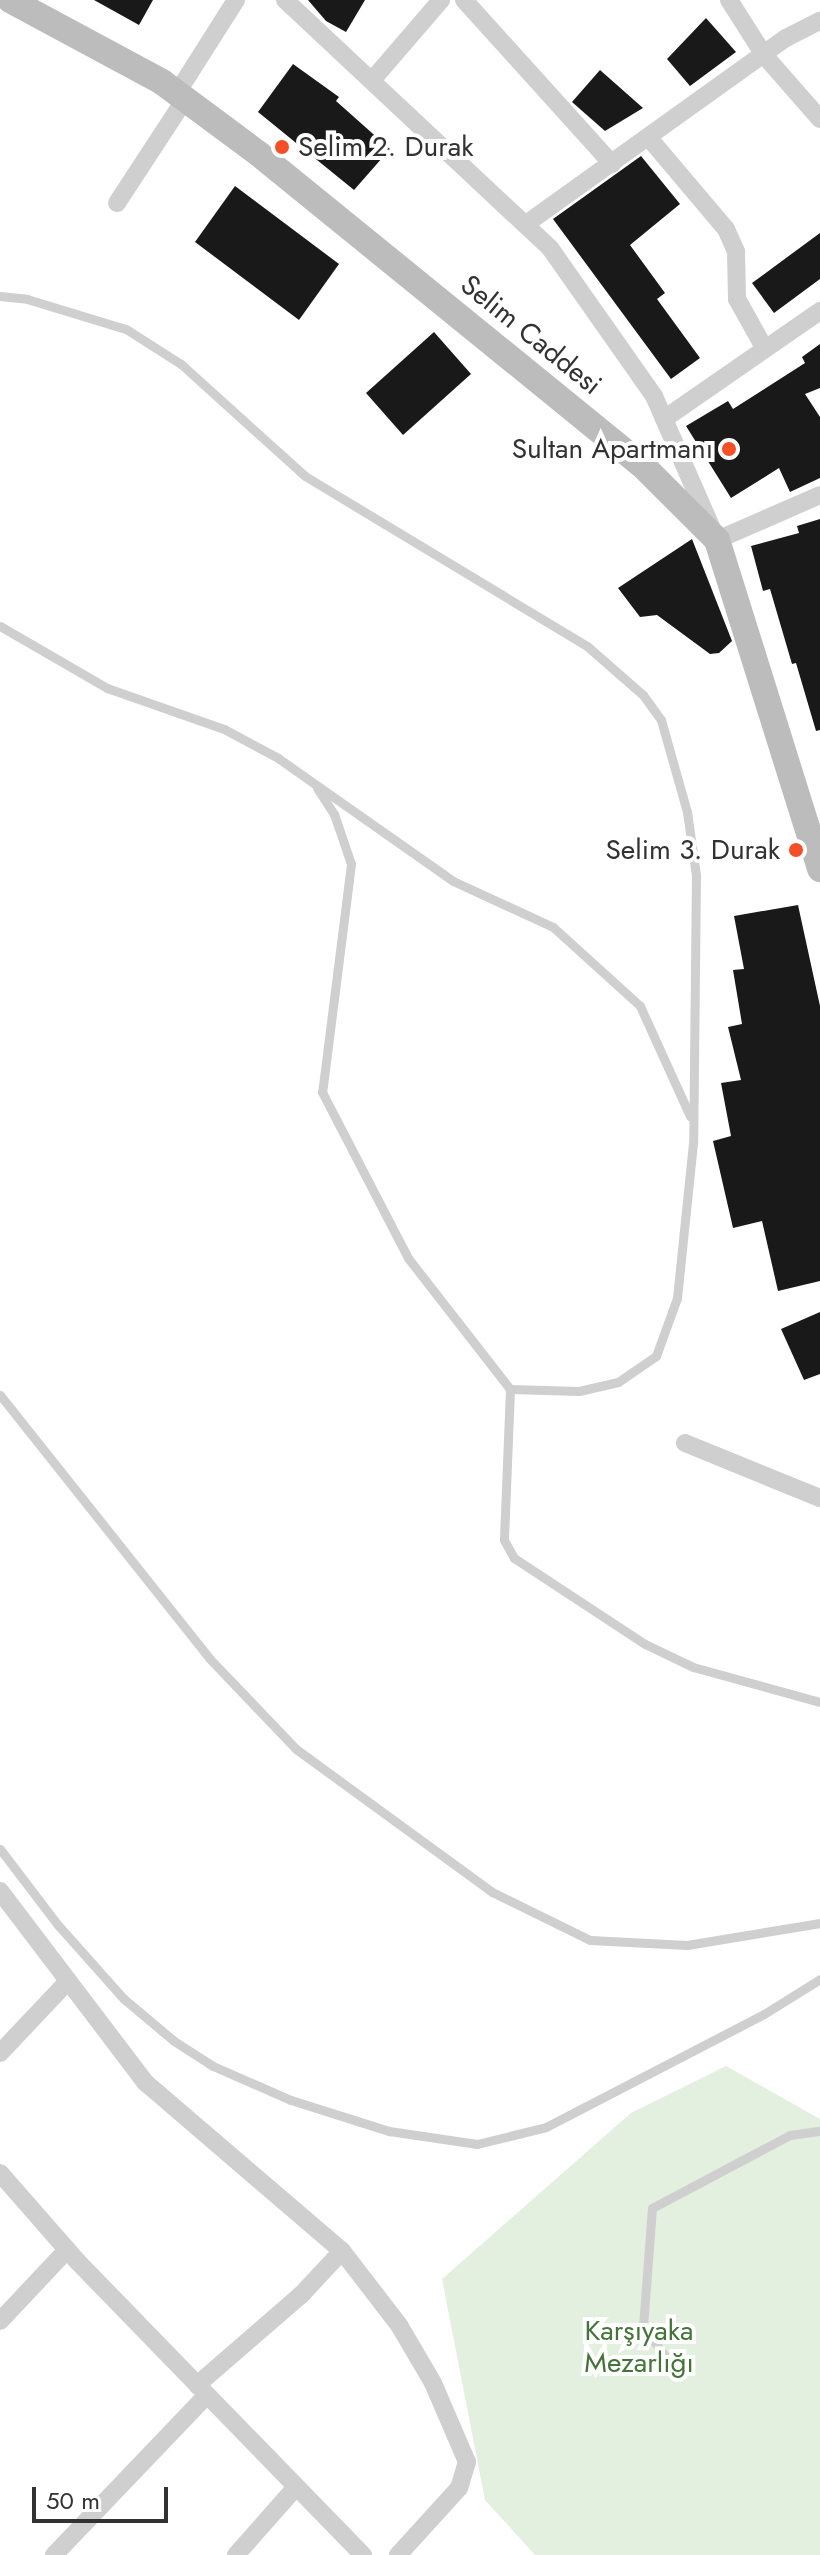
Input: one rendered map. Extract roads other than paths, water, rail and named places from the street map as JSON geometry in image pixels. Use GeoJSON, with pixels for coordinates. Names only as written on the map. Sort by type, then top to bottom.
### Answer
{"type":"FeatureCollection","features":[{"type":"Feature","properties":{"kind":"main road","name":"Selim Caddesi"},"geometry":{"type":"LineString","coordinates":[[10,0],[181,96],[641,464],[717,540],[819,860]]}},
{"type":"Feature","properties":{"kind":"street"},"geometry":{"type":"LineString","coordinates":[[117,203],[236,0]]}},
{"type":"Feature","properties":{"kind":"street"},"geometry":{"type":"LineString","coordinates":[[285,0],[374,78],[550,248],[654,396],[717,540],[820,495]]}},
{"type":"Feature","properties":{"kind":"street"},"geometry":{"type":"LineString","coordinates":[[374,78],[441,0]]}},
{"type":"Feature","properties":{"kind":"street"},"geometry":{"type":"LineString","coordinates":[[464,0],[612,164]]}},
{"type":"Feature","properties":{"kind":"street"},"geometry":{"type":"LineString","coordinates":[[729,0],[764,55],[820,119]]}},
{"type":"Feature","properties":{"kind":"street"},"geometry":{"type":"LineString","coordinates":[[526,224],[764,55],[820,21]]}},
{"type":"Feature","properties":{"kind":"street"},"geometry":{"type":"LineString","coordinates":[[649,138],[726,229],[736,251],[737,299],[765,349]]}},
{"type":"Feature","properties":{"kind":"street"},"geometry":{"type":"LineString","coordinates":[[664,419],[820,311]]}},
{"type":"Feature","properties":{"kind":"street"},"geometry":{"type":"LineString","coordinates":[[685,1443],[820,1498]]}},
{"type":"Feature","properties":{"kind":"street"},"geometry":{"type":"LineString","coordinates":[[0,1891],[146,2083],[342,2251],[399,2325],[433,2383],[467,2462],[459,2488],[398,2555]]}},
{"type":"Feature","properties":{"kind":"street"},"geometry":{"type":"LineString","coordinates":[[0,2053],[68,1981]]}},
{"type":"Feature","properties":{"kind":"street"},"geometry":{"type":"LineString","coordinates":[[0,2173],[67,2250],[363,2555]]}},
{"type":"Feature","properties":{"kind":"street"},"geometry":{"type":"LineString","coordinates":[[0,2321],[67,2250]]}},
{"type":"Feature","properties":{"kind":"street"},"geometry":{"type":"LineString","coordinates":[[54,2555],[202,2390],[342,2251]]}},
{"type":"Feature","properties":{"kind":"street"},"geometry":{"type":"LineString","coordinates":[[236,2555],[295,2488]]}},
{"type":"Feature","properties":{"kind":"lane"},"geometry":{"type":"LineString","coordinates":[[0,296],[27,299],[126,329],[181,364],[305,476],[544,616],[643,695],[661,720],[673,754],[696,875],[692,1121],[677,1298],[656,1356],[618,1382],[579,1391],[510,1389]]}},
{"type":"Feature","properties":{"kind":"lane"},"geometry":{"type":"LineString","coordinates":[[0,626],[107,688],[224,729],[311,778],[453,881],[553,927],[607,971],[640,1006],[692,1121]]}},
{"type":"Feature","properties":{"kind":"lane"},"geometry":{"type":"LineString","coordinates":[[311,778],[334,814],[351,864],[322,1092],[408,1258],[510,1389],[504,1540],[514,1558],[645,1644],[693,1667],[820,1702]]}},
{"type":"Feature","properties":{"kind":"lane"},"geometry":{"type":"LineString","coordinates":[[0,1395],[210,1659],[296,1749],[492,1892],[590,1940],[687,1945],[820,1923]]}},
{"type":"Feature","properties":{"kind":"lane"},"geometry":{"type":"LineString","coordinates":[[0,1849],[58,1925],[124,1999],[174,2041],[213,2066],[291,2100],[389,2131],[477,2144],[546,2127],[764,2014],[820,1979]]}},
{"type":"Feature","properties":{"kind":"lane"},"geometry":{"type":"LineString","coordinates":[[673,2366],[643,2327],[652,2208],[790,2135],[820,2131]]}},
{"type":"Feature","properties":{"kind":"place","name":"Selim 2. Durak"},"geometry":{"type":"Point","coordinates":[282,147]}},
{"type":"Feature","properties":{"kind":"place","name":"Sultan Apartmanı"},"geometry":{"type":"Point","coordinates":[729,449]}},
{"type":"Feature","properties":{"kind":"place","name":"Selim 3. Durak"},"geometry":{"type":"Point","coordinates":[796,850]}},
{"type":"Feature","properties":{"kind":"park label","name":"Karşıyaka Mezarlığı"},"geometry":{"type":"Point","coordinates":[639,2347]}}]}
